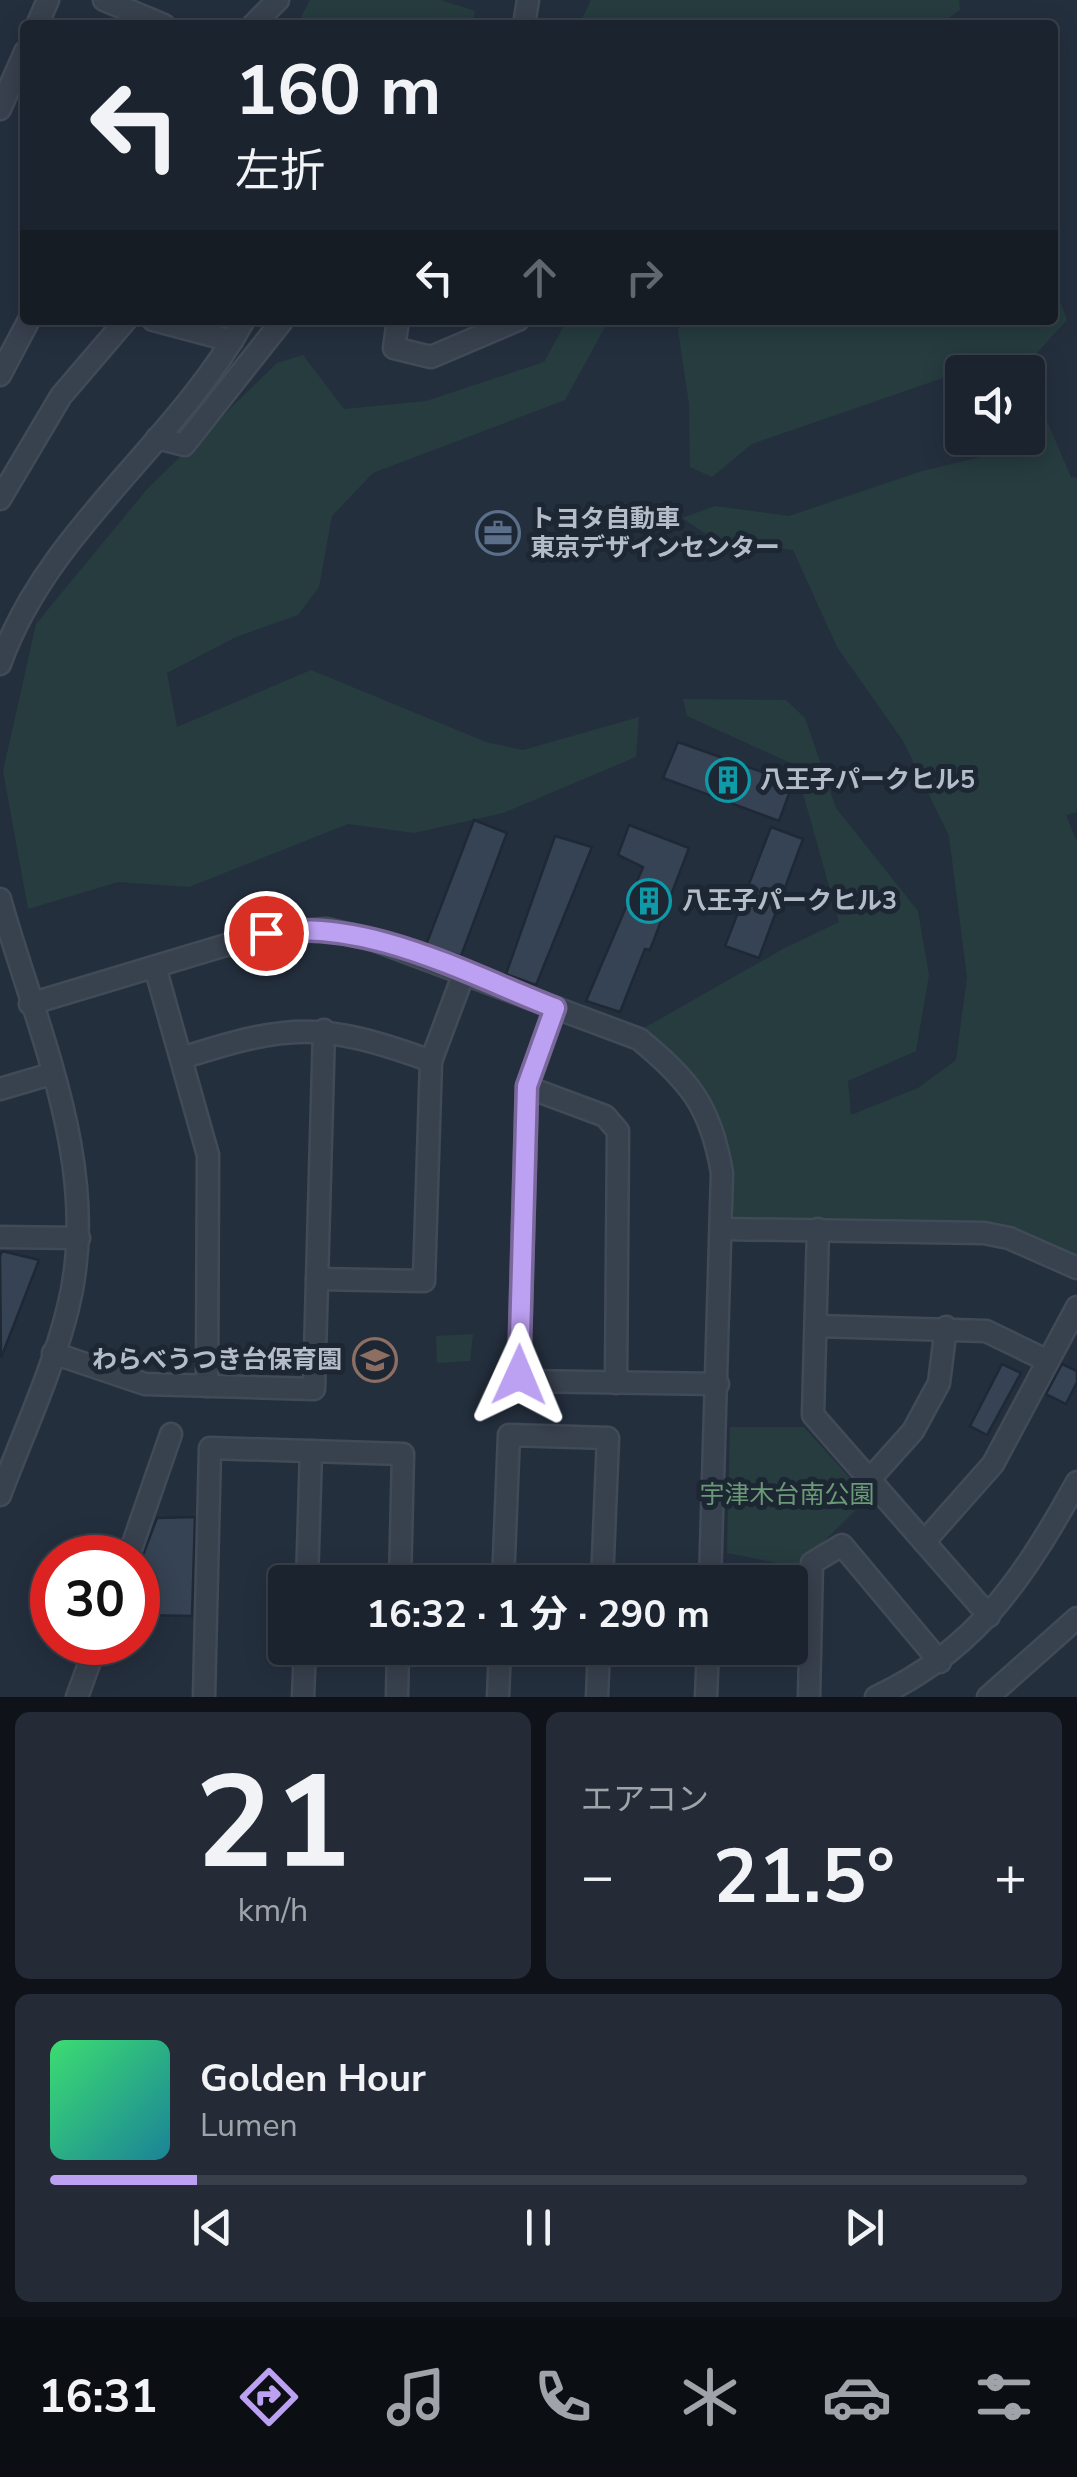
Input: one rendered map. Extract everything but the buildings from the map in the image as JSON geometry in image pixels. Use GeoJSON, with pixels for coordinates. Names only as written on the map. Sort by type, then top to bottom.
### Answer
{"type":"FeatureCollection","features":[{"type":"Feature","properties":{"kind":"street"},"geometry":{"type":"LineString","coordinates":[[104,0],[152,20]]}},
{"type":"Feature","properties":{"kind":"street"},"geometry":{"type":"LineString","coordinates":[[261,20],[278,0]]}},
{"type":"Feature","properties":{"kind":"street"},"geometry":{"type":"LineString","coordinates":[[0,109],[20,63]]}},
{"type":"Feature","properties":{"kind":"street"},"geometry":{"type":"LineString","coordinates":[[0,375],[26,325]]}},
{"type":"Feature","properties":{"kind":"street"},"geometry":{"type":"LineString","coordinates":[[0,499],[61,396],[122,325]]}},
{"type":"Feature","properties":{"kind":"street"},"geometry":{"type":"LineString","coordinates":[[172,325],[232,341]]}},
{"type":"Feature","properties":{"kind":"street"},"geometry":{"type":"LineString","coordinates":[[0,664],[44,576],[157,438],[241,325]]}},
{"type":"Feature","properties":{"kind":"street"},"geometry":{"type":"LineString","coordinates":[[157,438],[184,445],[279,325]]}},
{"type":"Feature","properties":{"kind":"street"},"geometry":{"type":"LineString","coordinates":[[397,325],[394,348],[430,357],[482,328]]}},
{"type":"Feature","properties":{"kind":"street"},"geometry":{"type":"LineString","coordinates":[[0,1495],[68,1310],[79,1238],[76,1166],[1,907]]}},
{"type":"Feature","properties":{"kind":"street"},"geometry":{"type":"LineString","coordinates":[[30,1004],[266,933],[326,929],[374,940],[639,1039],[695,1091],[715,1130],[722,1173],[724,1229],[711,1565]]}},
{"type":"Feature","properties":{"kind":"street"},"geometry":{"type":"LineString","coordinates":[[155,967],[208,1156],[206,1386]]}},
{"type":"Feature","properties":{"kind":"street"},"geometry":{"type":"LineString","coordinates":[[317,1279],[424,1280],[430,1061],[464,973]]}},
{"type":"Feature","properties":{"kind":"street"},"geometry":{"type":"LineString","coordinates":[[555,1008],[527,1086],[519,1375],[522,1381],[718,1384]]}},
{"type":"Feature","properties":{"kind":"street"},"geometry":{"type":"LineString","coordinates":[[182,1058],[288,1030],[324,1030],[371,1040],[430,1061]]}},
{"type":"Feature","properties":{"kind":"street"},"geometry":{"type":"LineString","coordinates":[[53,1353],[145,1384],[314,1389],[324,1030]]}},
{"type":"Feature","properties":{"kind":"street"},"geometry":{"type":"LineString","coordinates":[[0,1089],[51,1074]]}},
{"type":"Feature","properties":{"kind":"street"},"geometry":{"type":"LineString","coordinates":[[527,1086],[605,1116],[618,1131],[616,1383]]}},
{"type":"Feature","properties":{"kind":"street"},"geometry":{"type":"LineString","coordinates":[[724,1229],[984,1233],[1009,1238],[1077,1268]]}},
{"type":"Feature","properties":{"kind":"street"},"geometry":{"type":"LineString","coordinates":[[818,1229],[813,1415],[989,1616]]}},
{"type":"Feature","properties":{"kind":"street"},"geometry":{"type":"LineString","coordinates":[[0,1237],[79,1238]]}},
{"type":"Feature","properties":{"kind":"street"},"geometry":{"type":"LineString","coordinates":[[924,1542],[993,1464],[1077,1307]]}},
{"type":"Feature","properties":{"kind":"street"},"geometry":{"type":"LineString","coordinates":[[816,1326],[946,1327],[986,1332],[1048,1362]]}},
{"type":"Feature","properties":{"kind":"street"},"geometry":{"type":"LineString","coordinates":[[870,1480],[913,1430],[938,1383],[946,1327]]}},
{"type":"Feature","properties":{"kind":"street"},"geometry":{"type":"LineString","coordinates":[[136,1535],[172,1434]]}},
{"type":"Feature","properties":{"kind":"street"},"geometry":{"type":"LineString","coordinates":[[504,1565],[509,1435],[608,1438],[603,1565]]}},
{"type":"Feature","properties":{"kind":"street"},"geometry":{"type":"LineString","coordinates":[[204,1697],[210,1448],[403,1454],[400,1565]]}},
{"type":"Feature","properties":{"kind":"street"},"geometry":{"type":"LineString","coordinates":[[308,1565],[312,1451]]}},
{"type":"Feature","properties":{"kind":"street"},"geometry":{"type":"LineString","coordinates":[[876,1697],[940,1662],[989,1616],[1014,1589],[1077,1482]]}},
{"type":"Feature","properties":{"kind":"street"},"geometry":{"type":"LineString","coordinates":[[809,1697],[812,1563],[842,1545],[940,1662]]}},
{"type":"Feature","properties":{"kind":"street"},"geometry":{"type":"LineString","coordinates":[[988,1697],[1077,1618]]}},
{"type":"Feature","properties":{"kind":"street"},"geometry":{"type":"LineString","coordinates":[[77,1697],[89,1665]]}},
{"type":"Feature","properties":{"kind":"street"},"geometry":{"type":"LineString","coordinates":[[303,1697],[304,1665]]}},
{"type":"Feature","properties":{"kind":"street"},"geometry":{"type":"LineString","coordinates":[[397,1697],[398,1665]]}},
{"type":"Feature","properties":{"kind":"street"},"geometry":{"type":"LineString","coordinates":[[498,1697],[499,1665]]}},
{"type":"Feature","properties":{"kind":"street"},"geometry":{"type":"LineString","coordinates":[[598,1697],[599,1665]]}},
{"type":"Feature","properties":{"kind":"street"},"geometry":{"type":"LineString","coordinates":[[706,1697],[707,1665]]}},
{"type":"Feature","properties":{"kind":"green space"},"geometry":{"type":"Polygon","coordinates":[[[310,0],[441,0],[475,11],[473,20],[300,20],[310,0]]]}},
{"type":"Feature","properties":{"kind":"green space"},"geometry":{"type":"Polygon","coordinates":[[[591,0],[959,0],[960,10],[946,20],[581,20],[591,0]]]}},
{"type":"Feature","properties":{"kind":"green space"},"geometry":{"type":"Polygon","coordinates":[[[1061,303],[1067,320],[1036,355],[945,355],[945,377],[752,444],[712,477],[690,467],[689,404],[680,325],[1058,325],[1061,303]]]}},
{"type":"Feature","properties":{"kind":"green space"},"geometry":{"type":"Polygon","coordinates":[[[564,325],[606,325],[565,400],[373,473],[332,516],[319,587],[298,615],[236,637],[167,673],[177,727],[311,670],[486,742],[523,750],[639,717],[636,757],[503,813],[414,833],[348,824],[189,887],[118,882],[28,909],[3,771],[36,624],[148,488],[277,363],[303,355],[344,409],[426,401],[544,362],[564,325]]]}},
{"type":"Feature","properties":{"kind":"green space"},"geometry":{"type":"Polygon","coordinates":[[[1045,416],[1071,477],[1077,478],[1077,812],[1066,815],[1077,842],[1077,1257],[1000,1228],[735,1226],[727,1144],[644,1028],[783,949],[839,922],[795,765],[687,716],[683,699],[786,700],[805,718],[836,808],[918,911],[929,975],[916,1051],[848,1081],[851,1115],[918,1088],[956,1060],[967,977],[949,836],[903,741],[837,647],[793,550],[717,541],[682,518],[715,506],[789,516],[922,471],[989,455],[1045,455],[1045,416]]]}},
{"type":"Feature","properties":{"kind":"green space"},"geometry":{"type":"Polygon","coordinates":[[[473,1334],[470,1361],[437,1363],[436,1336],[473,1334]]]}},
{"type":"Feature","properties":{"kind":"green space","name":"宇津木台南公園"},"geometry":{"type":"Polygon","coordinates":[[[730,1427],[804,1427],[868,1498],[800,1565],[727,1553],[730,1427]]]}},
{"type":"Feature","properties":{"kind":"place","name":"トヨタ自動車 東京デザインセンター"},"geometry":{"type":"Point","coordinates":[498,533]}},
{"type":"Feature","properties":{"kind":"place","name":"八王子パークヒル5"},"geometry":{"type":"Point","coordinates":[728,780]}},
{"type":"Feature","properties":{"kind":"place","name":"八王子パークヒル3"},"geometry":{"type":"Point","coordinates":[649,901]}},
{"type":"Feature","properties":{"kind":"place","name":"わらべうつき台保育園"},"geometry":{"type":"Point","coordinates":[375,1360]}},
{"type":"Feature","properties":{"kind":"route"},"geometry":{"type":"LineString","coordinates":[[266,933],[326,929],[374,940],[555,1008],[527,1086],[519,1375]]}}]}
